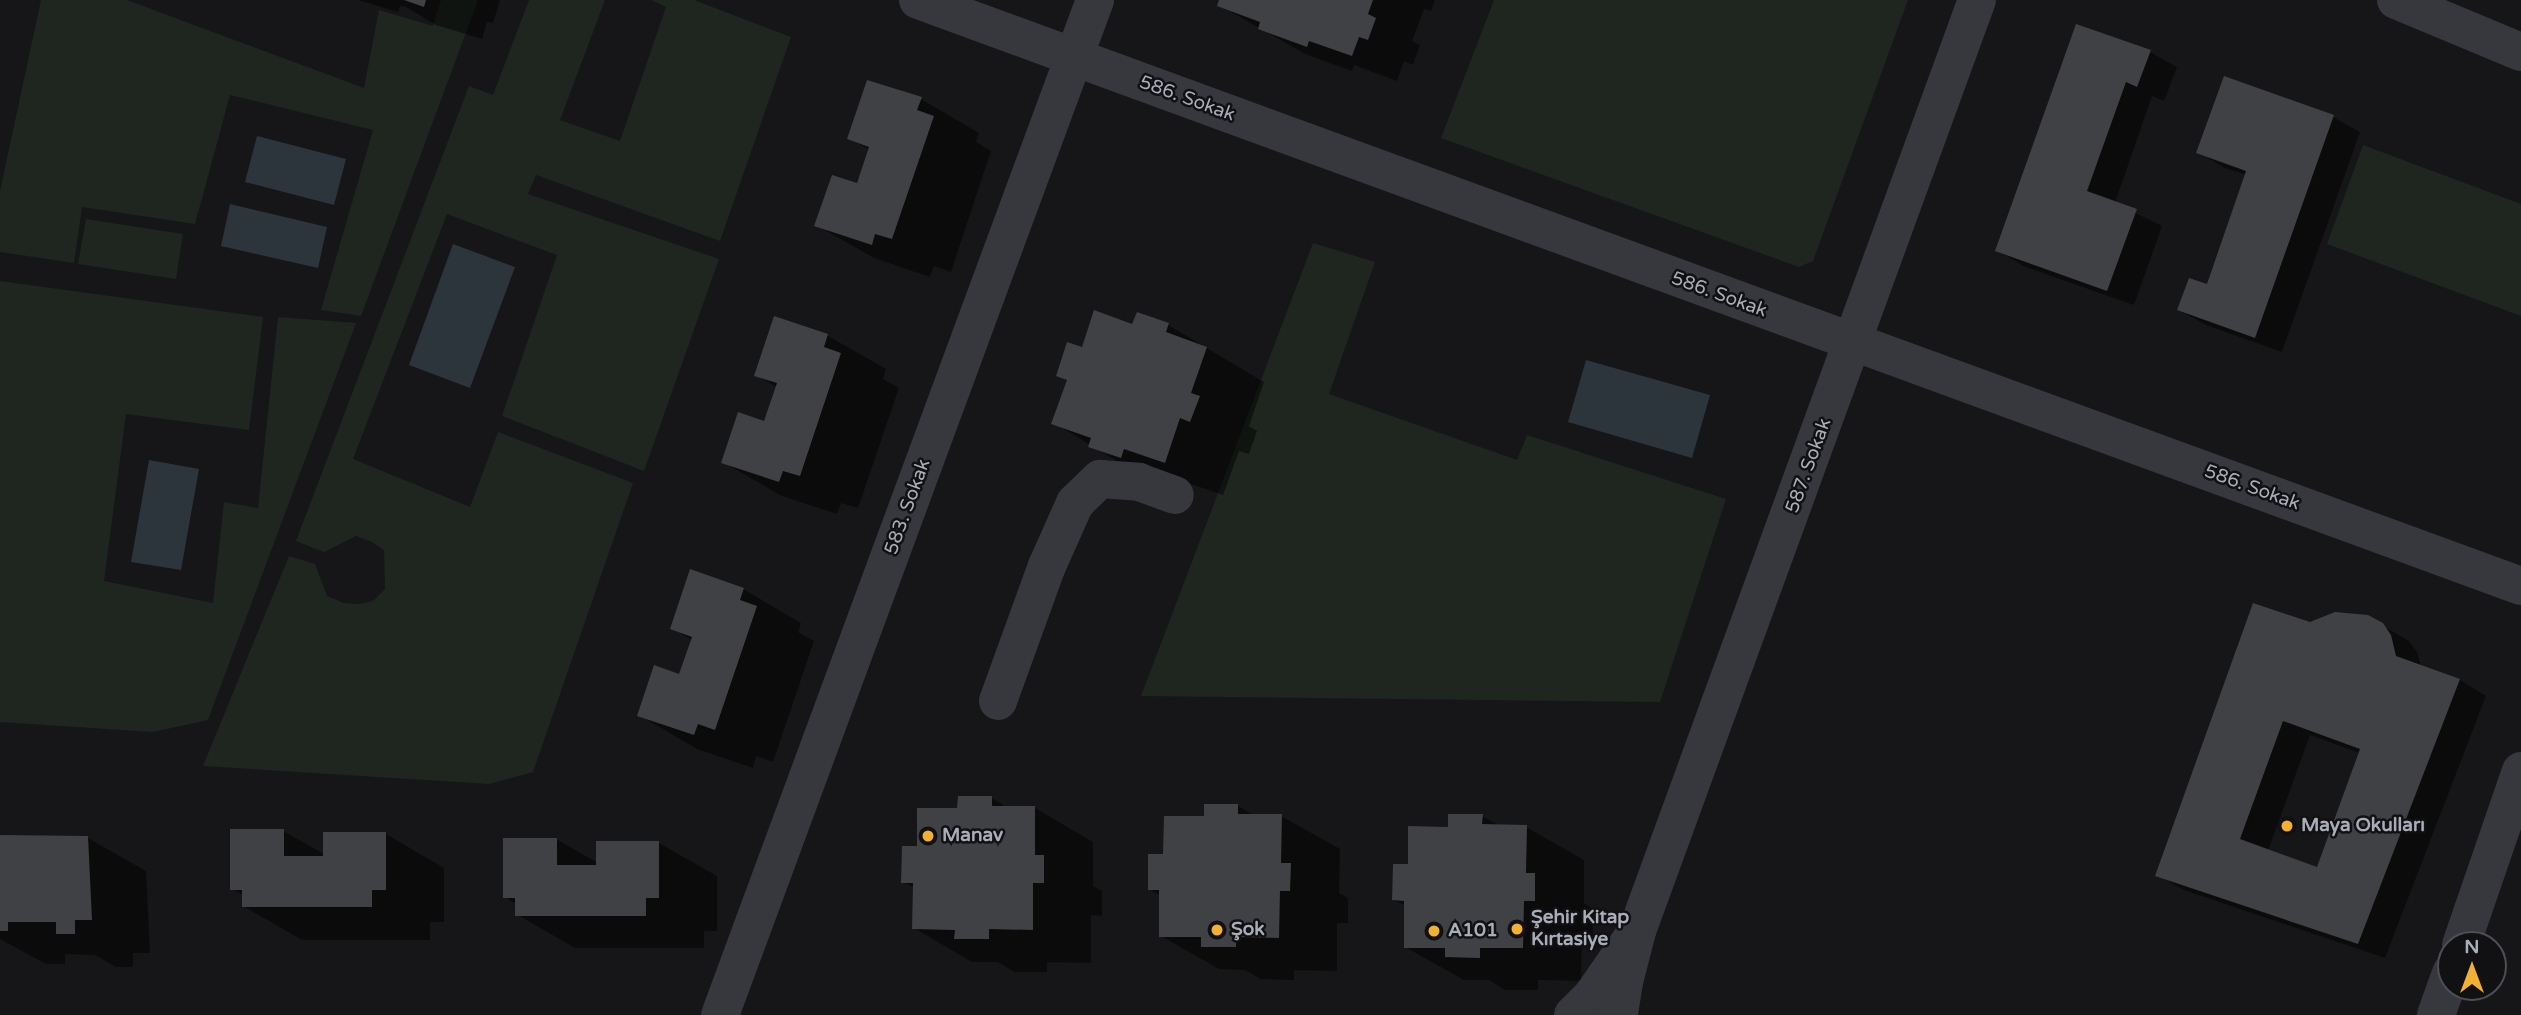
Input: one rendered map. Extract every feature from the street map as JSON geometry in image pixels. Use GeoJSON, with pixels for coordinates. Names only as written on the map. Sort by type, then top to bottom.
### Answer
{"type":"FeatureCollection","features":[{"type":"Feature","properties":{"kind":"street","name":"586. Sokak"},"geometry":{"type":"LineString","coordinates":[[918,0],[1854,345],[2521,586]]}},
{"type":"Feature","properties":{"kind":"street","name":"583. Sokak"},"geometry":{"type":"LineString","coordinates":[[720,1015],[1096,0]]}},
{"type":"Feature","properties":{"kind":"street","name":"587. Sokak"},"geometry":{"type":"LineString","coordinates":[[1637,931],[1854,345],[1977,0]]}},
{"type":"Feature","properties":{"kind":"street"},"geometry":{"type":"LineString","coordinates":[[2396,0],[2521,52]]}},
{"type":"Feature","properties":{"kind":"street"},"geometry":{"type":"LineString","coordinates":[[998,701],[1047,566],[1075,503],[1100,479],[1139,482],[1175,495]]}},
{"type":"Feature","properties":{"kind":"street"},"geometry":{"type":"LineString","coordinates":[[2465,931],[2521,771]]}},
{"type":"Feature","properties":{"kind":"street"},"geometry":{"type":"LineString","coordinates":[[1573,1015],[1592,996],[1637,931]]}},
{"type":"Feature","properties":{"kind":"street"},"geometry":{"type":"LineString","coordinates":[[1619,1015],[1623,982],[1637,931]]}},
{"type":"Feature","properties":{"kind":"shaded area"},"geometry":{"type":"Polygon","coordinates":[[[41,0],[127,0],[364,88],[379,10],[433,26],[441,0],[478,0],[361,316],[321,310],[373,130],[230,95],[195,224],[82,207],[74,263],[0,252],[0,191],[41,0]]]}},
{"type":"Feature","properties":{"kind":"shaded area"},"geometry":{"type":"Polygon","coordinates":[[[529,0],[605,0],[560,120],[620,141],[666,7],[651,0],[694,0],[791,37],[720,241],[536,175],[528,194],[719,259],[644,471],[502,416],[557,255],[447,214],[353,459],[470,507],[498,432],[633,483],[533,772],[489,784],[203,766],[289,556],[315,564],[327,596],[344,603],[373,601],[385,589],[384,550],[372,542],[356,536],[324,552],[296,541],[469,86],[493,95],[529,0]]]}},
{"type":"Feature","properties":{"kind":"shaded area"},"geometry":{"type":"Polygon","coordinates":[[[1494,0],[1908,0],[1813,261],[1799,267],[1441,138],[1494,0]]]}},
{"type":"Feature","properties":{"kind":"shaded area"},"geometry":{"type":"Polygon","coordinates":[[[257,136],[346,159],[334,205],[245,182],[257,136]]]}},
{"type":"Feature","properties":{"kind":"shaded area"},"geometry":{"type":"Polygon","coordinates":[[[2363,145],[2521,204],[2521,316],[2327,244],[2363,145]]]}},
{"type":"Feature","properties":{"kind":"shaded area"},"geometry":{"type":"Polygon","coordinates":[[[230,204],[327,227],[318,268],[221,246],[230,204]]]}},
{"type":"Feature","properties":{"kind":"shaded area"},"geometry":{"type":"Polygon","coordinates":[[[86,219],[183,234],[176,279],[78,264],[86,219]]]}},
{"type":"Feature","properties":{"kind":"shaded area"},"geometry":{"type":"Polygon","coordinates":[[[1313,243],[1375,262],[1329,394],[1517,460],[1527,435],[1726,499],[1660,702],[1141,696],[1313,243]]]}},
{"type":"Feature","properties":{"kind":"shaded area"},"geometry":{"type":"Polygon","coordinates":[[[453,244],[515,267],[470,388],[409,365],[453,244]]]}},
{"type":"Feature","properties":{"kind":"shaded area"},"geometry":{"type":"Polygon","coordinates":[[[0,281],[263,317],[249,430],[126,414],[104,581],[213,603],[224,502],[258,508],[278,317],[356,323],[208,720],[153,732],[0,722],[0,281]]]}},
{"type":"Feature","properties":{"kind":"shaded area"},"geometry":{"type":"Polygon","coordinates":[[[1586,360],[1710,395],[1692,458],[1568,422],[1586,360]]]}},
{"type":"Feature","properties":{"kind":"shaded area"},"geometry":{"type":"Polygon","coordinates":[[[149,460],[199,469],[181,570],[131,562],[149,460]]]}},
{"type":"Feature","properties":{"kind":"building"},"geometry":{"type":"Polygon","coordinates":[[[404,0],[426,0],[424,7],[404,0]]]}},
{"type":"Feature","properties":{"kind":"building"},"geometry":{"type":"Polygon","coordinates":[[[1219,0],[1373,0],[1368,14],[1376,18],[1368,40],[1359,37],[1352,56],[1309,41],[1307,47],[1258,29],[1260,22],[1217,6],[1219,0]]]}},
{"type":"Feature","properties":{"kind":"building"},"geometry":{"type":"Polygon","coordinates":[[[2076,24],[2151,50],[2137,87],[2126,82],[2087,191],[2137,209],[2107,291],[1995,251],[2076,24]]]}},
{"type":"Feature","properties":{"kind":"building"},"geometry":{"type":"Polygon","coordinates":[[[2224,76],[2334,115],[2255,338],[2177,310],[2189,278],[2207,284],[2246,171],[2196,153],[2224,76]]]}},
{"type":"Feature","properties":{"kind":"building"},"geometry":{"type":"Polygon","coordinates":[[[867,80],[922,97],[917,110],[934,116],[892,239],[875,234],[872,245],[814,226],[832,175],[857,183],[869,147],[847,139],[867,80]]]}},
{"type":"Feature","properties":{"kind":"building"},"geometry":{"type":"Polygon","coordinates":[[[1094,310],[1132,324],[1137,312],[1169,323],[1166,332],[1207,347],[1191,393],[1200,396],[1190,422],[1180,418],[1165,463],[1124,449],[1121,458],[1088,447],[1091,438],[1051,424],[1067,380],[1056,376],[1067,342],[1082,347],[1094,310]]]}},
{"type":"Feature","properties":{"kind":"building"},"geometry":{"type":"Polygon","coordinates":[[[774,316],[828,334],[824,347],[841,353],[800,476],[783,471],[779,482],[721,463],[738,412],[764,421],[777,383],[754,376],[774,316]]]}},
{"type":"Feature","properties":{"kind":"building"},"geometry":{"type":"Polygon","coordinates":[[[690,569],[744,588],[740,600],[757,606],[715,730],[698,724],[694,735],[637,716],[654,665],[679,674],[692,637],[670,629],[690,569]]]}},
{"type":"Feature","properties":{"kind":"building"},"geometry":{"type":"Polygon","coordinates":[[[2253,603],[2310,622],[2335,612],[2368,615],[2383,623],[2391,635],[2396,656],[2460,679],[2358,944],[2155,876],[2253,603]],[[2283,721],[2240,839],[2317,867],[2360,749],[2283,721]]]}},
{"type":"Feature","properties":{"kind":"building"},"geometry":{"type":"Polygon","coordinates":[[[958,796],[992,796],[992,806],[1035,806],[1035,855],[1044,855],[1044,883],[1033,883],[1033,930],[989,929],[989,939],[954,939],[955,930],[912,929],[913,883],[901,883],[902,846],[917,846],[917,808],[957,808],[958,796]]]}},
{"type":"Feature","properties":{"kind":"building"},"geometry":{"type":"Polygon","coordinates":[[[1204,804],[1238,804],[1238,814],[1282,814],[1281,863],[1291,863],[1290,891],[1280,891],[1279,938],[1236,937],[1236,947],[1201,947],[1201,937],[1159,937],[1159,890],[1148,890],[1148,854],[1163,854],[1164,816],[1204,816],[1204,804]]]}},
{"type":"Feature","properties":{"kind":"building"},"geometry":{"type":"Polygon","coordinates":[[[1448,814],[1483,814],[1482,824],[1527,825],[1526,873],[1535,873],[1535,901],[1524,901],[1523,948],[1480,948],[1480,958],[1445,957],[1445,948],[1404,948],[1404,901],[1392,900],[1393,864],[1408,864],[1408,826],[1448,827],[1448,814]]]}},
{"type":"Feature","properties":{"kind":"building"},"geometry":{"type":"Polygon","coordinates":[[[230,829],[284,829],[284,856],[323,856],[323,832],[386,832],[386,890],[372,890],[372,907],[242,907],[242,890],[230,890],[230,829]]]}},
{"type":"Feature","properties":{"kind":"building"},"geometry":{"type":"Polygon","coordinates":[[[0,835],[88,836],[92,920],[75,920],[75,934],[56,934],[56,922],[8,922],[8,931],[0,931],[0,835]]]}},
{"type":"Feature","properties":{"kind":"building"},"geometry":{"type":"Polygon","coordinates":[[[503,838],[557,838],[557,865],[596,865],[596,841],[659,841],[659,898],[646,898],[646,916],[515,916],[515,898],[503,898],[503,838]]]}},
{"type":"Feature","properties":{"kind":"place","name":"Maya Okulları"},"geometry":{"type":"Point","coordinates":[2287,826]}},
{"type":"Feature","properties":{"kind":"place","name":"Manav"},"geometry":{"type":"Point","coordinates":[928,836]}},
{"type":"Feature","properties":{"kind":"place","name":"Şehir Kitap Kırtasiye"},"geometry":{"type":"Point","coordinates":[1517,929]}},
{"type":"Feature","properties":{"kind":"place","name":"Şok"},"geometry":{"type":"Point","coordinates":[1217,930]}},
{"type":"Feature","properties":{"kind":"place","name":"A101"},"geometry":{"type":"Point","coordinates":[1434,931]}}]}
